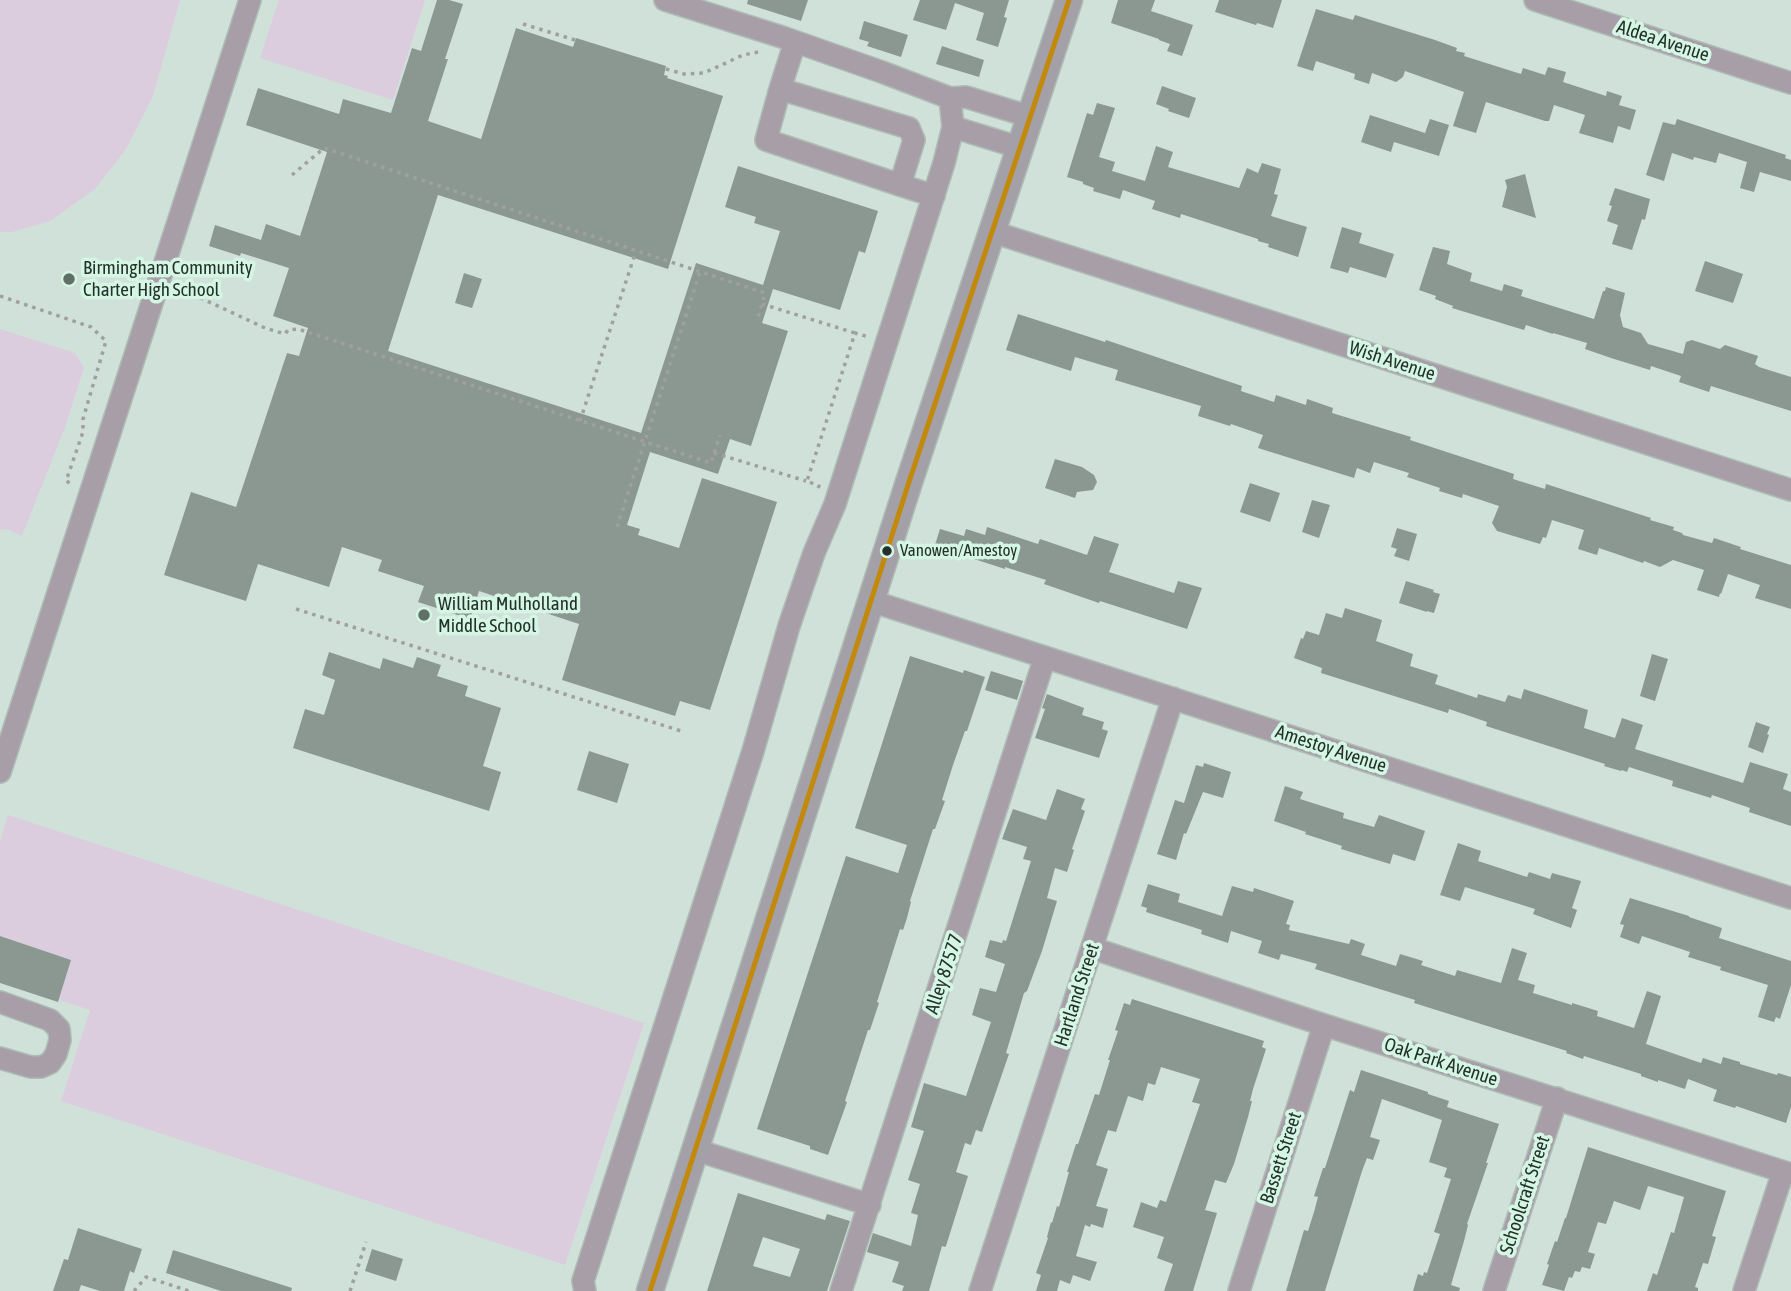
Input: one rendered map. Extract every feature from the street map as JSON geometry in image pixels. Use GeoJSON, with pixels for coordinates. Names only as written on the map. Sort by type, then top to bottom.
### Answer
{"type":"FeatureCollection","features":[{"type":"Feature","properties":{"kind":"main road"},"geometry":{"type":"LineString","coordinates":[[650,1291],[871,601],[1069,0]]}},
{"type":"Feature","properties":{"kind":"street"},"geometry":{"type":"LineString","coordinates":[[0,772],[47,593],[67,565],[250,0]]}},
{"type":"Feature","properties":{"kind":"street"},"geometry":{"type":"LineString","coordinates":[[665,0],[791,51],[882,72],[950,98],[966,97],[1031,117]]}},
{"type":"Feature","properties":{"kind":"street","name":"Aldea Avenue"},"geometry":{"type":"LineString","coordinates":[[1535,0],[1791,83]]}},
{"type":"Feature","properties":{"kind":"street"},"geometry":{"type":"LineString","coordinates":[[791,51],[766,140],[934,196]]}},
{"type":"Feature","properties":{"kind":"street"},"geometry":{"type":"LineString","coordinates":[[780,89],[909,128],[914,140],[900,185]]}},
{"type":"Feature","properties":{"kind":"street"},"geometry":{"type":"LineString","coordinates":[[585,1291],[583,1281],[753,751],[789,626],[818,542],[835,504],[934,196],[953,127],[950,98]]}},
{"type":"Feature","properties":{"kind":"street"},"geometry":{"type":"LineString","coordinates":[[953,127],[1021,148]]}},
{"type":"Feature","properties":{"kind":"street","name":"Wish Avenue"},"geometry":{"type":"LineString","coordinates":[[993,232],[1791,490]]}},
{"type":"Feature","properties":{"kind":"street","name":"Amestoy Avenue"},"geometry":{"type":"LineString","coordinates":[[871,601],[1791,898]]}},
{"type":"Feature","properties":{"kind":"street","name":"Alley 87577"},"geometry":{"type":"LineString","coordinates":[[841,1291],[1045,657]]}},
{"type":"Feature","properties":{"kind":"street","name":"Hartland Street"},"geometry":{"type":"LineString","coordinates":[[980,1291],[1173,698]]}},
{"type":"Feature","properties":{"kind":"street","name":"Oak Park Avenue"},"geometry":{"type":"LineString","coordinates":[[1092,948],[1787,1173]]}},
{"type":"Feature","properties":{"kind":"street"},"geometry":{"type":"LineString","coordinates":[[0,1002],[50,1020],[59,1029],[60,1040],[50,1063],[41,1067],[31,1067],[0,1058]]}},
{"type":"Feature","properties":{"kind":"street","name":"Bassett Street"},"geometry":{"type":"LineString","coordinates":[[1239,1291],[1324,1025]]}},
{"type":"Feature","properties":{"kind":"street","name":"Schoolcraft Street"},"geometry":{"type":"LineString","coordinates":[[1494,1291],[1557,1098]]}},
{"type":"Feature","properties":{"kind":"street"},"geometry":{"type":"LineString","coordinates":[[696,1150],[870,1205]]}},
{"type":"Feature","properties":{"kind":"street"},"geometry":{"type":"LineString","coordinates":[[1744,1291],[1787,1173]]}},
{"type":"Feature","properties":{"kind":"path"},"geometry":{"type":"LineString","coordinates":[[523,24],[575,40]]}},
{"type":"Feature","properties":{"kind":"path"},"geometry":{"type":"LineString","coordinates":[[666,69],[684,74],[704,73],[743,55],[791,51]]}},
{"type":"Feature","properties":{"kind":"path"},"geometry":{"type":"LineString","coordinates":[[292,175],[324,148],[765,293],[757,321]]}},
{"type":"Feature","properties":{"kind":"path"},"geometry":{"type":"LineString","coordinates":[[580,421],[636,251]]}},
{"type":"Feature","properties":{"kind":"path"},"geometry":{"type":"LineString","coordinates":[[617,527],[700,272]]}},
{"type":"Feature","properties":{"kind":"path"},"geometry":{"type":"LineString","coordinates":[[159,279],[265,328],[285,334],[288,330],[298,329],[711,464],[720,436]]}},
{"type":"Feature","properties":{"kind":"path"},"geometry":{"type":"LineString","coordinates":[[0,296],[91,327],[107,341],[83,419],[83,432],[66,481],[90,491]]}},
{"type":"Feature","properties":{"kind":"path"},"geometry":{"type":"LineString","coordinates":[[762,304],[870,337]]}},
{"type":"Feature","properties":{"kind":"path"},"geometry":{"type":"LineString","coordinates":[[807,481],[855,333]]}},
{"type":"Feature","properties":{"kind":"path"},"geometry":{"type":"LineString","coordinates":[[714,453],[819,486],[815,499]]}},
{"type":"Feature","properties":{"kind":"path"},"geometry":{"type":"LineString","coordinates":[[296,609],[681,731]]}},
{"type":"Feature","properties":{"kind":"path"},"geometry":{"type":"LineString","coordinates":[[350,1291],[366,1242]]}},
{"type":"Feature","properties":{"kind":"path"},"geometry":{"type":"LineString","coordinates":[[134,1291],[146,1278],[189,1291]]}},
{"type":"Feature","properties":{"kind":"shaded area"},"geometry":{"type":"Polygon","coordinates":[[[0,0],[180,0],[153,96],[126,149],[95,189],[50,221],[12,232],[0,232],[0,0]]]}},
{"type":"Feature","properties":{"kind":"shaded area"},"geometry":{"type":"Polygon","coordinates":[[[279,0],[425,0],[393,100],[260,58],[279,0]]]}},
{"type":"Feature","properties":{"kind":"shaded area"},"geometry":{"type":"Polygon","coordinates":[[[0,329],[75,353],[84,368],[65,427],[22,536],[0,529],[0,329]]]}},
{"type":"Feature","properties":{"kind":"shaded area"},"geometry":{"type":"Polygon","coordinates":[[[8,815],[644,1023],[565,1265],[61,1101],[90,1010],[59,1000],[71,960],[0,936],[0,841],[8,815]]]}},
{"type":"Feature","properties":{"kind":"building"},"geometry":{"type":"Polygon","coordinates":[[[437,0],[463,4],[428,121],[481,139],[516,28],[573,47],[576,38],[666,66],[664,75],[668,76],[667,78],[723,96],[668,269],[438,195],[388,351],[641,433],[696,263],[763,285],[780,231],[754,223],[756,217],[725,207],[738,166],[878,211],[865,253],[859,251],[840,310],[773,289],[762,323],[788,331],[751,446],[730,439],[718,474],[650,452],[627,525],[640,529],[638,535],[679,548],[702,478],[777,502],[710,710],[680,701],[675,716],[562,680],[579,624],[479,591],[470,619],[418,602],[424,586],[378,571],[382,560],[342,547],[329,587],[258,564],[246,601],[164,575],[191,492],[236,507],[287,353],[299,356],[308,328],[273,316],[289,268],[209,246],[215,225],[261,240],[266,224],[300,236],[327,152],[246,125],[258,88],[339,114],[343,99],[391,113],[412,48],[421,51],[437,0]]]}},
{"type":"Feature","properties":{"kind":"building"},"geometry":{"type":"Polygon","coordinates":[[[748,0],[808,0],[801,21],[747,4],[748,0]]]}},
{"type":"Feature","properties":{"kind":"building"},"geometry":{"type":"Polygon","coordinates":[[[920,0],[1009,0],[1004,17],[1007,18],[998,47],[976,40],[984,13],[955,3],[946,30],[913,20],[920,0]]]}},
{"type":"Feature","properties":{"kind":"building"},"geometry":{"type":"Polygon","coordinates":[[[1118,0],[1155,0],[1151,11],[1193,25],[1182,56],[1167,51],[1170,44],[1111,23],[1118,0]]]}},
{"type":"Feature","properties":{"kind":"building"},"geometry":{"type":"Polygon","coordinates":[[[1219,0],[1282,0],[1273,28],[1215,12],[1219,0]]]}},
{"type":"Feature","properties":{"kind":"building"},"geometry":{"type":"Polygon","coordinates":[[[1316,9],[1353,20],[1355,15],[1435,40],[1457,48],[1456,51],[1465,53],[1464,56],[1521,74],[1523,68],[1545,75],[1548,67],[1566,72],[1563,82],[1606,96],[1607,91],[1622,96],[1619,105],[1636,110],[1630,130],[1618,126],[1613,143],[1579,133],[1585,115],[1554,105],[1549,121],[1545,121],[1486,102],[1476,133],[1453,126],[1464,92],[1405,71],[1403,77],[1396,82],[1372,73],[1369,84],[1354,79],[1355,74],[1316,61],[1313,71],[1297,66],[1316,9]]]}},
{"type":"Feature","properties":{"kind":"building"},"geometry":{"type":"Polygon","coordinates":[[[864,21],[908,35],[901,57],[867,46],[869,42],[859,39],[864,21]]]}},
{"type":"Feature","properties":{"kind":"building"},"geometry":{"type":"Polygon","coordinates":[[[942,46],[984,60],[979,77],[936,64],[942,46]]]}},
{"type":"Feature","properties":{"kind":"building"},"geometry":{"type":"Polygon","coordinates":[[[1162,86],[1196,98],[1189,118],[1156,104],[1162,86]]]}},
{"type":"Feature","properties":{"kind":"building"},"geometry":{"type":"Polygon","coordinates":[[[1097,103],[1115,108],[1099,157],[1115,162],[1112,171],[1145,181],[1156,146],[1173,152],[1168,167],[1239,188],[1247,168],[1258,173],[1262,163],[1281,169],[1274,194],[1278,195],[1271,216],[1307,227],[1298,257],[1268,247],[1269,244],[1258,239],[1181,214],[1180,218],[1152,209],[1155,201],[1123,190],[1120,199],[1093,191],[1094,188],[1083,182],[1067,177],[1087,113],[1093,115],[1097,103]]]}},
{"type":"Feature","properties":{"kind":"building"},"geometry":{"type":"Polygon","coordinates":[[[1370,115],[1425,133],[1430,119],[1449,125],[1439,156],[1394,142],[1391,152],[1361,142],[1370,115]]]}},
{"type":"Feature","properties":{"kind":"building"},"geometry":{"type":"Polygon","coordinates":[[[1677,119],[1786,155],[1785,158],[1791,160],[1791,181],[1760,172],[1754,192],[1740,188],[1747,162],[1719,153],[1716,163],[1694,157],[1693,160],[1672,153],[1664,181],[1646,175],[1663,122],[1675,125],[1677,119]]]}},
{"type":"Feature","properties":{"kind":"building"},"geometry":{"type":"Polygon","coordinates":[[[1525,174],[1536,218],[1502,207],[1507,187],[1505,180],[1525,174]]]}},
{"type":"Feature","properties":{"kind":"building"},"geometry":{"type":"Polygon","coordinates":[[[1615,188],[1650,199],[1645,220],[1642,219],[1632,250],[1612,244],[1618,225],[1607,221],[1615,188]]]}},
{"type":"Feature","properties":{"kind":"building"},"geometry":{"type":"Polygon","coordinates":[[[1342,227],[1362,233],[1359,243],[1394,254],[1386,278],[1350,267],[1348,273],[1330,268],[1342,227]]]}},
{"type":"Feature","properties":{"kind":"building"},"geometry":{"type":"Polygon","coordinates":[[[1433,247],[1450,251],[1447,264],[1472,273],[1470,281],[1502,291],[1504,284],[1523,290],[1521,296],[1594,319],[1606,287],[1625,293],[1620,315],[1623,327],[1641,333],[1648,344],[1683,354],[1686,342],[1692,340],[1720,349],[1725,345],[1758,356],[1755,364],[1759,367],[1791,377],[1791,411],[1711,386],[1709,392],[1679,382],[1681,376],[1651,366],[1650,370],[1585,349],[1587,343],[1526,325],[1524,330],[1452,308],[1453,306],[1435,299],[1436,296],[1419,290],[1433,247]]]}},
{"type":"Feature","properties":{"kind":"building"},"geometry":{"type":"Polygon","coordinates":[[[1705,261],[1743,274],[1733,303],[1695,291],[1705,261]]]}},
{"type":"Feature","properties":{"kind":"building"},"geometry":{"type":"Polygon","coordinates":[[[464,273],[482,279],[472,308],[455,303],[464,273]]]}},
{"type":"Feature","properties":{"kind":"building"},"geometry":{"type":"Polygon","coordinates":[[[1018,314],[1105,342],[1106,340],[1242,386],[1241,391],[1274,402],[1276,395],[1306,405],[1307,399],[1333,408],[1332,413],[1411,437],[1410,440],[1514,474],[1513,479],[1545,489],[1546,484],[1651,518],[1650,520],[1674,527],[1673,530],[1683,535],[1712,543],[1714,538],[1791,565],[1791,609],[1755,598],[1760,585],[1728,574],[1719,597],[1697,590],[1704,570],[1673,560],[1660,567],[1599,548],[1597,555],[1578,549],[1584,530],[1552,520],[1546,538],[1543,537],[1540,544],[1497,531],[1492,523],[1499,506],[1463,494],[1462,498],[1439,491],[1440,488],[1407,477],[1409,473],[1374,462],[1370,473],[1357,468],[1354,478],[1258,448],[1263,435],[1198,416],[1201,406],[1115,380],[1118,370],[1075,357],[1071,371],[1006,350],[1018,314]]]}},
{"type":"Feature","properties":{"kind":"building"},"geometry":{"type":"Polygon","coordinates":[[[1055,459],[1082,467],[1094,475],[1097,482],[1093,490],[1077,492],[1075,498],[1045,488],[1055,459]]]}},
{"type":"Feature","properties":{"kind":"building"},"geometry":{"type":"Polygon","coordinates":[[[1250,483],[1280,493],[1270,522],[1240,512],[1250,483]]]}},
{"type":"Feature","properties":{"kind":"building"},"geometry":{"type":"Polygon","coordinates":[[[1312,500],[1330,505],[1319,538],[1302,532],[1312,500]]]}},
{"type":"Feature","properties":{"kind":"building"},"geometry":{"type":"Polygon","coordinates":[[[987,527],[1038,544],[1040,539],[1087,555],[1094,536],[1119,544],[1109,572],[1174,593],[1178,581],[1202,588],[1187,629],[1100,601],[1099,603],[1044,584],[1046,580],[935,545],[940,529],[964,536],[966,529],[985,535],[987,527]]]}},
{"type":"Feature","properties":{"kind":"building"},"geometry":{"type":"Polygon","coordinates":[[[1397,528],[1417,534],[1409,561],[1394,556],[1397,549],[1391,547],[1397,528]]]}},
{"type":"Feature","properties":{"kind":"building"},"geometry":{"type":"Polygon","coordinates":[[[1406,581],[1440,594],[1434,613],[1399,603],[1406,581]]]}},
{"type":"Feature","properties":{"kind":"building"},"geometry":{"type":"Polygon","coordinates":[[[1345,608],[1382,620],[1376,641],[1413,654],[1410,666],[1438,675],[1435,684],[1477,698],[1478,694],[1505,702],[1508,695],[1521,699],[1524,689],[1588,710],[1584,728],[1615,738],[1622,718],[1643,725],[1635,749],[1743,783],[1750,762],[1788,774],[1783,789],[1791,792],[1791,826],[1749,812],[1750,808],[1712,795],[1711,798],[1672,786],[1673,781],[1629,767],[1627,772],[1604,766],[1605,764],[1486,726],[1487,722],[1449,709],[1448,713],[1321,673],[1322,668],[1294,658],[1306,631],[1319,635],[1326,613],[1342,618],[1345,608]]]}},
{"type":"Feature","properties":{"kind":"building"},"geometry":{"type":"Polygon","coordinates":[[[329,652],[380,669],[383,658],[413,668],[417,657],[441,665],[437,676],[468,686],[465,696],[501,708],[483,766],[501,772],[489,811],[293,748],[305,709],[324,715],[335,680],[322,675],[329,652]]]}},
{"type":"Feature","properties":{"kind":"building"},"geometry":{"type":"Polygon","coordinates":[[[1652,654],[1668,659],[1655,701],[1640,696],[1652,654]]]}},
{"type":"Feature","properties":{"kind":"building"},"geometry":{"type":"Polygon","coordinates":[[[910,656],[985,677],[953,765],[942,800],[945,801],[933,829],[907,918],[903,930],[900,929],[877,1002],[879,1003],[828,1155],[810,1149],[810,1146],[757,1129],[846,856],[898,873],[907,845],[855,828],[910,656]]]}},
{"type":"Feature","properties":{"kind":"building"},"geometry":{"type":"Polygon","coordinates":[[[991,671],[1023,681],[1017,700],[985,690],[991,671]]]}},
{"type":"Feature","properties":{"kind":"building"},"geometry":{"type":"Polygon","coordinates":[[[1047,694],[1084,708],[1082,715],[1104,722],[1102,729],[1108,731],[1099,758],[1035,738],[1047,694]]]}},
{"type":"Feature","properties":{"kind":"building"},"geometry":{"type":"Polygon","coordinates":[[[1756,722],[1770,727],[1763,753],[1748,747],[1756,722]]]}},
{"type":"Feature","properties":{"kind":"building"},"geometry":{"type":"Polygon","coordinates":[[[589,751],[629,764],[617,803],[577,790],[589,751]]]}},
{"type":"Feature","properties":{"kind":"building"},"geometry":{"type":"Polygon","coordinates":[[[1204,763],[1231,772],[1223,798],[1203,792],[1186,834],[1184,833],[1176,860],[1157,854],[1175,800],[1184,803],[1196,765],[1203,767],[1204,763]]]}},
{"type":"Feature","properties":{"kind":"building"},"geometry":{"type":"Polygon","coordinates":[[[1285,786],[1303,792],[1300,799],[1344,813],[1343,818],[1374,827],[1379,815],[1425,831],[1415,861],[1393,854],[1390,864],[1341,849],[1342,846],[1274,821],[1285,786]]]}},
{"type":"Feature","properties":{"kind":"building"},"geometry":{"type":"Polygon","coordinates":[[[1057,789],[1085,799],[1081,809],[1085,811],[1072,849],[1074,850],[1067,872],[1055,868],[1047,898],[1057,901],[1042,951],[1024,993],[1006,1053],[1009,1054],[982,1132],[976,1130],[971,1145],[965,1143],[956,1172],[968,1176],[946,1246],[942,1246],[929,1291],[902,1291],[904,1286],[892,1282],[899,1262],[867,1252],[873,1233],[911,1246],[918,1215],[911,1213],[920,1184],[908,1180],[924,1131],[911,1127],[924,1083],[966,1096],[991,1022],[972,1015],[980,988],[996,992],[1005,964],[985,957],[990,940],[1002,943],[1003,940],[1006,941],[1031,861],[1023,859],[1027,847],[1002,839],[1013,809],[1046,820],[1057,789]]]}},
{"type":"Feature","properties":{"kind":"building"},"geometry":{"type":"Polygon","coordinates":[[[1458,843],[1481,851],[1478,861],[1527,877],[1529,872],[1550,879],[1552,873],[1581,881],[1572,908],[1577,910],[1571,928],[1533,914],[1535,909],[1465,887],[1460,901],[1440,895],[1458,843]]]}},
{"type":"Feature","properties":{"kind":"building"},"geometry":{"type":"Polygon","coordinates":[[[1148,884],[1180,894],[1178,902],[1222,916],[1232,886],[1253,892],[1254,888],[1294,901],[1286,924],[1290,925],[1289,930],[1349,944],[1351,939],[1365,944],[1361,955],[1396,966],[1400,954],[1423,961],[1421,965],[1455,976],[1457,970],[1501,983],[1512,948],[1527,953],[1518,980],[1535,985],[1533,993],[1598,1011],[1597,1016],[1634,1028],[1647,991],[1661,996],[1646,1044],[1701,1063],[1703,1058],[1721,1064],[1723,1057],[1791,1077],[1791,1107],[1786,1123],[1713,1101],[1717,1090],[1688,1079],[1685,1089],[1658,1082],[1641,1074],[1584,1056],[1583,1059],[1566,1053],[1567,1051],[1315,969],[1317,964],[1281,954],[1279,960],[1258,953],[1262,941],[1231,931],[1228,943],[1201,934],[1202,930],[1146,912],[1147,908],[1141,906],[1148,884]]]}},
{"type":"Feature","properties":{"kind":"building"},"geometry":{"type":"Polygon","coordinates":[[[1630,898],[1722,928],[1719,938],[1791,961],[1791,985],[1780,1019],[1776,1017],[1774,1022],[1758,1017],[1768,985],[1720,970],[1721,967],[1688,957],[1690,952],[1642,936],[1639,944],[1620,937],[1624,925],[1620,924],[1630,898]]]}},
{"type":"Feature","properties":{"kind":"building"},"geometry":{"type":"Polygon","coordinates":[[[0,936],[71,960],[58,1002],[0,983],[0,936]]]}},
{"type":"Feature","properties":{"kind":"building"},"geometry":{"type":"Polygon","coordinates":[[[1132,999],[1264,1041],[1262,1047],[1266,1049],[1234,1164],[1226,1183],[1215,1180],[1205,1210],[1217,1213],[1193,1291],[1164,1291],[1173,1264],[1157,1258],[1164,1237],[1133,1227],[1141,1202],[1157,1208],[1160,1200],[1166,1202],[1200,1104],[1192,1102],[1200,1079],[1161,1067],[1155,1085],[1148,1083],[1143,1101],[1128,1096],[1116,1132],[1108,1130],[1096,1165],[1108,1169],[1096,1206],[1108,1209],[1103,1228],[1085,1225],[1076,1256],[1097,1262],[1090,1281],[1073,1275],[1070,1284],[1060,1280],[1057,1291],[1036,1291],[1041,1275],[1036,1273],[1051,1222],[1057,1206],[1059,1207],[1076,1144],[1095,1094],[1099,1095],[1124,1003],[1130,1005],[1132,999]]]}},
{"type":"Feature","properties":{"kind":"building"},"geometry":{"type":"Polygon","coordinates":[[[1361,1070],[1428,1092],[1449,1101],[1447,1107],[1499,1124],[1451,1285],[1460,1288],[1459,1291],[1413,1291],[1418,1274],[1423,1276],[1424,1272],[1427,1273],[1440,1234],[1434,1232],[1451,1179],[1444,1177],[1447,1168],[1429,1162],[1442,1120],[1382,1099],[1370,1137],[1380,1140],[1373,1160],[1367,1158],[1362,1171],[1325,1291],[1286,1291],[1304,1230],[1308,1231],[1314,1212],[1318,1197],[1314,1196],[1323,1168],[1350,1090],[1354,1092],[1361,1070]]]}},
{"type":"Feature","properties":{"kind":"building"},"geometry":{"type":"Polygon","coordinates":[[[1588,1147],[1726,1191],[1712,1236],[1716,1237],[1708,1264],[1703,1263],[1695,1287],[1698,1291],[1647,1291],[1653,1273],[1657,1275],[1671,1232],[1674,1233],[1684,1197],[1648,1186],[1640,1210],[1614,1201],[1606,1224],[1598,1222],[1588,1252],[1595,1254],[1590,1269],[1582,1267],[1580,1272],[1575,1271],[1572,1278],[1569,1277],[1564,1291],[1542,1285],[1588,1147]]]}},
{"type":"Feature","properties":{"kind":"building"},"geometry":{"type":"Polygon","coordinates":[[[738,1193],[825,1220],[827,1214],[850,1221],[827,1291],[707,1291],[738,1193]],[[763,1237],[753,1266],[790,1277],[800,1249],[763,1237]]]}},
{"type":"Feature","properties":{"kind":"building"},"geometry":{"type":"Polygon","coordinates":[[[78,1228],[142,1249],[134,1273],[130,1271],[124,1291],[100,1291],[81,1285],[79,1291],[53,1291],[64,1259],[68,1260],[78,1228]]]}},
{"type":"Feature","properties":{"kind":"building"},"geometry":{"type":"Polygon","coordinates":[[[372,1249],[403,1259],[396,1281],[365,1271],[372,1249]]]}},
{"type":"Feature","properties":{"kind":"building"},"geometry":{"type":"Polygon","coordinates":[[[173,1250],[292,1288],[291,1291],[221,1291],[166,1273],[173,1250]]]}},
{"type":"Feature","properties":{"kind":"transit line"},"geometry":{"type":"LineString","coordinates":[[650,1291],[909,482],[1069,0]]}},
{"type":"Feature","properties":{"kind":"place","name":"Birmingham Community Charter High School"},"geometry":{"type":"Point","coordinates":[69,279]}},
{"type":"Feature","properties":{"kind":"place","name":"Vanowen/Amestoy"},"geometry":{"type":"Point","coordinates":[887,551]}},
{"type":"Feature","properties":{"kind":"place","name":"William Mulholland Middle School"},"geometry":{"type":"Point","coordinates":[424,615]}}]}
